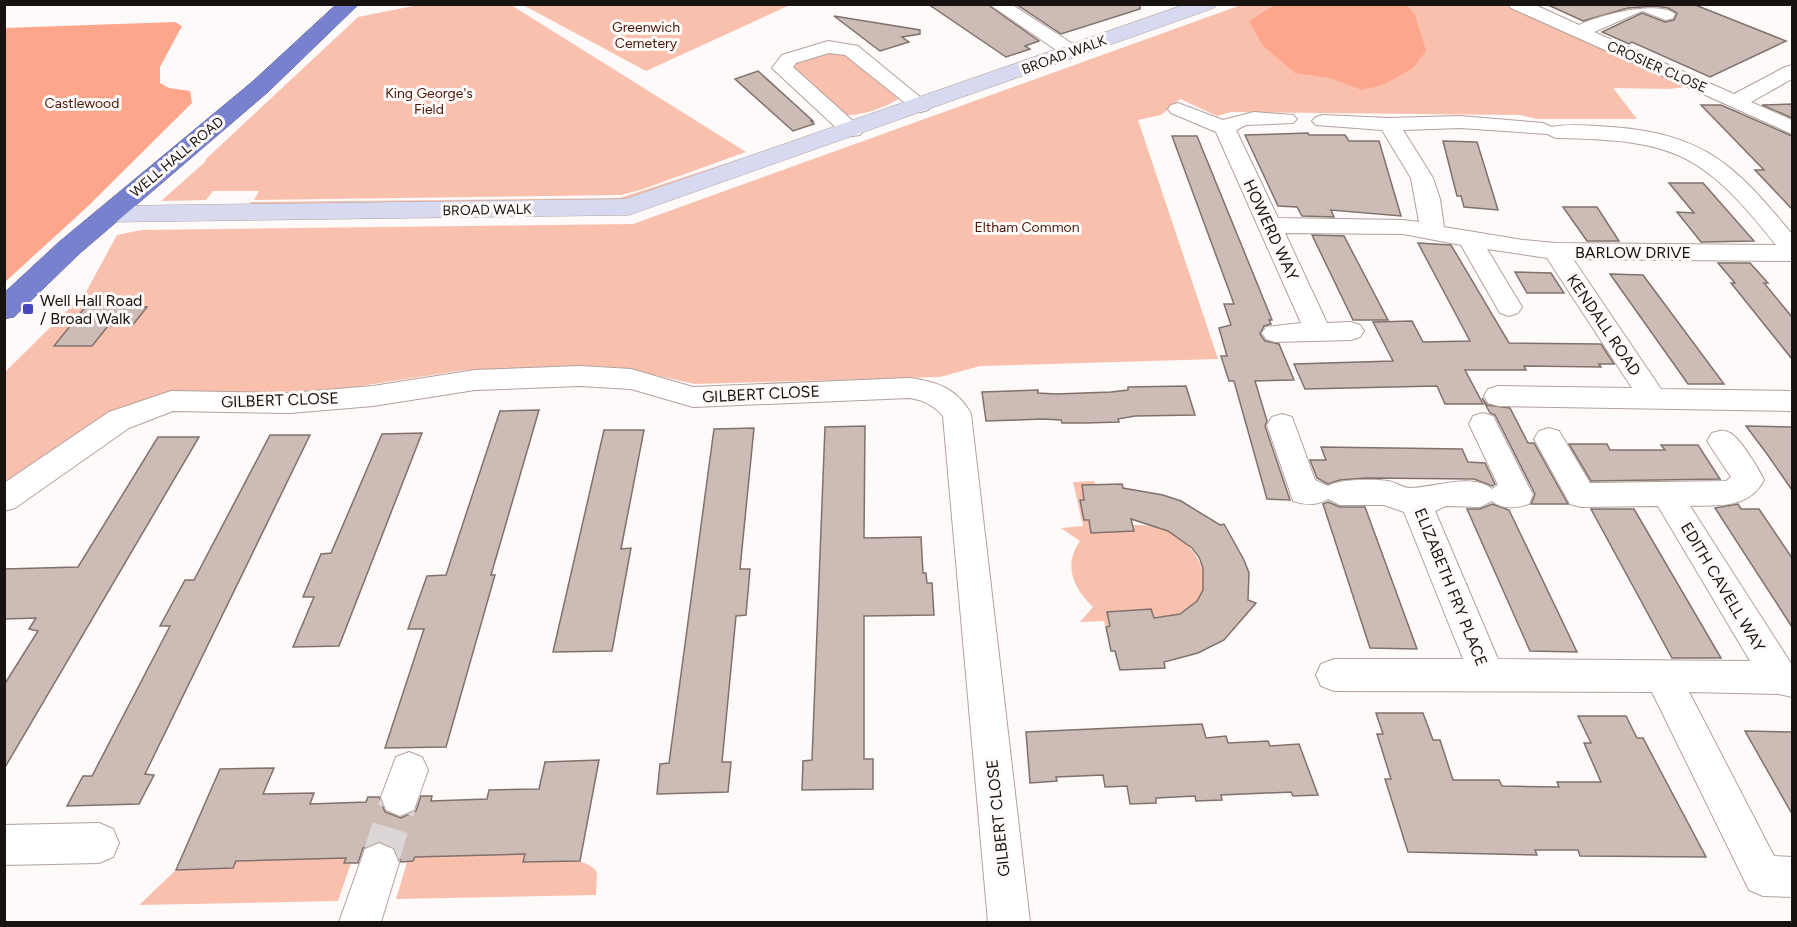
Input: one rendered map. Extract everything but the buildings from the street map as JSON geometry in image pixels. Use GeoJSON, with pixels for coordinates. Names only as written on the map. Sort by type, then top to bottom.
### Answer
{"type":"FeatureCollection","features":[{"type":"Feature","properties":{"kind":"highway","name":"WELL HALL ROAD"},"geometry":{"type":"LineString","coordinates":[[4,309],[109,214],[260,87],[349,4]]}},
{"type":"Feature","properties":{"kind":"street"},"geometry":{"type":"LineString","coordinates":[[998,4],[1072,52]]}},
{"type":"Feature","properties":{"kind":"street","name":"BROAD WALK"},"geometry":{"type":"LineString","coordinates":[[109,214],[629,207],[1207,4]]}},
{"type":"Feature","properties":{"kind":"street","name":"CROSIER CLOSE"},"geometry":{"type":"LineString","coordinates":[[1517,4],[1792,128]]}},
{"type":"Feature","properties":{"kind":"street","name":"CROSIER CLOSE"},"geometry":{"type":"LineString","coordinates":[[1578,32],[1643,5],[1666,15]]}},
{"type":"Feature","properties":{"kind":"street"},"geometry":{"type":"LineString","coordinates":[[852,130],[782,68],[789,59],[828,47],[851,50],[921,106]]}},
{"type":"Feature","properties":{"kind":"street"},"geometry":{"type":"LineString","coordinates":[[1736,102],[1791,63]]}},
{"type":"Feature","properties":{"kind":"street"},"geometry":{"type":"LineString","coordinates":[[1179,109],[1225,128],[1230,123],[1242,119],[1286,119]]}},
{"type":"Feature","properties":{"kind":"street","name":"BARLOW DRIVE"},"geometry":{"type":"LineString","coordinates":[[1323,121],[1389,124],[1460,122],[1550,131],[1627,133],[1664,142],[1695,154],[1730,178],[1792,251]]}},
{"type":"Feature","properties":{"kind":"street"},"geometry":{"type":"LineString","coordinates":[[1389,124],[1422,178],[1428,199],[1432,230]]}},
{"type":"Feature","properties":{"kind":"street","name":"HOWERD WAY"},"geometry":{"type":"LineString","coordinates":[[1225,128],[1318,332]]}},
{"type":"Feature","properties":{"kind":"street","name":"BARLOW DRIVE"},"geometry":{"type":"LineString","coordinates":[[1269,225],[1369,225],[1432,230],[1474,239],[1555,251],[1792,251]]}},
{"type":"Feature","properties":{"kind":"street"},"geometry":{"type":"LineString","coordinates":[[1474,239],[1473,247],[1509,307]]}},
{"type":"Feature","properties":{"kind":"street","name":"KENDALL ROAD"},"geometry":{"type":"LineString","coordinates":[[1555,251],[1653,398]]}},
{"type":"Feature","properties":{"kind":"street"},"geometry":{"type":"LineString","coordinates":[[1275,333],[1351,331]]}},
{"type":"Feature","properties":{"kind":"street","name":"GILBERT CLOSE"},"geometry":{"type":"LineString","coordinates":[[4,499],[119,420],[171,401],[290,403],[373,396],[475,380],[580,376],[631,379],[693,397],[926,389],[940,395],[957,414],[1009,922]]}},
{"type":"Feature","properties":{"kind":"street","name":"KENDALL ROAD"},"geometry":{"type":"LineString","coordinates":[[1498,396],[1792,401]]}},
{"type":"Feature","properties":{"kind":"street"},"geometry":{"type":"LineString","coordinates":[[1282,425],[1304,492],[1388,493],[1402,500],[1431,500],[1442,494],[1518,495],[1483,424]]}},
{"type":"Feature","properties":{"kind":"street","name":"EDITH CAVELL WAY"},"geometry":{"type":"LineString","coordinates":[[1549,439],[1581,495],[1732,493],[1749,480],[1722,441]]}},
{"type":"Feature","properties":{"kind":"street","name":"EDITH CAVELL WAY"},"geometry":{"type":"LineString","coordinates":[[1667,495],[1786,680]]}},
{"type":"Feature","properties":{"kind":"street","name":"ELIZABETH FRY PLACE"},"geometry":{"type":"LineString","coordinates":[[1415,500],[1487,675]]}},
{"type":"Feature","properties":{"kind":"street","name":"ELIZABETH FRY PLACE"},"geometry":{"type":"LineString","coordinates":[[1334,675],[1700,676]]}},
{"type":"Feature","properties":{"kind":"street"},"geometry":{"type":"LineString","coordinates":[[1662,676],[1763,876],[1792,877]]}},
{"type":"Feature","properties":{"kind":"street","name":"EDITH CAVELL WAY"},"geometry":{"type":"LineString","coordinates":[[1700,676],[1786,680]]}},
{"type":"Feature","properties":{"kind":"street"},"geometry":{"type":"LineString","coordinates":[[4,845],[99,843]]}},
{"type":"Feature","properties":{"kind":"street"},"geometry":{"type":"LineString","coordinates":[[360,922],[379,863]]}},
{"type":"Feature","properties":{"kind":"green space","name":"King George's Field"},"geometry":{"type":"Polygon","coordinates":[[[418,5],[511,5],[746,152],[621,195],[254,200],[259,191],[213,191],[206,200],[161,201],[358,17],[418,5]]]}},
{"type":"Feature","properties":{"kind":"green space","name":"Greenwich Cemetery"},"geometry":{"type":"Polygon","coordinates":[[[523,5],[790,5],[646,71],[523,5]]]}},
{"type":"Feature","properties":{"kind":"green space","name":"Eltham Common"},"geometry":{"type":"Polygon","coordinates":[[[1241,5],[1507,5],[1690,86],[1670,89],[1613,88],[1637,119],[1537,119],[1520,115],[1231,112],[1217,116],[1180,99],[1161,115],[1138,120],[1218,359],[980,366],[940,377],[695,384],[623,368],[596,366],[465,370],[322,392],[173,393],[5,487],[5,372],[86,292],[117,235],[141,230],[633,224],[1241,5]]]}},
{"type":"Feature","properties":{"kind":"green space"},"geometry":{"type":"Polygon","coordinates":[[[1275,5],[1407,5],[1415,15],[1426,51],[1413,68],[1385,84],[1362,90],[1330,78],[1295,73],[1263,46],[1249,21],[1275,5]]]}},
{"type":"Feature","properties":{"kind":"green space","name":"Castlewood"},"geometry":{"type":"Polygon","coordinates":[[[175,22],[182,26],[160,67],[160,83],[169,88],[190,91],[192,103],[86,208],[5,282],[5,28],[175,22]]]}},
{"type":"Feature","properties":{"kind":"green space"},"geometry":{"type":"Polygon","coordinates":[[[824,51],[844,53],[900,97],[874,110],[845,115],[793,68],[797,60],[824,51]]]}},
{"type":"Feature","properties":{"kind":"green space"},"geometry":{"type":"Polygon","coordinates":[[[752,155],[755,157],[621,202],[249,206],[251,202],[620,198],[752,155]]]}},
{"type":"Feature","properties":{"kind":"green space"},"geometry":{"type":"Polygon","coordinates":[[[1094,481],[1095,484],[1082,485],[1084,500],[1080,501],[1084,519],[1089,520],[1091,533],[1133,531],[1132,525],[1142,525],[1164,529],[1180,538],[1190,547],[1203,570],[1202,594],[1194,605],[1178,614],[1154,617],[1151,609],[1108,612],[1110,626],[1106,627],[1104,621],[1080,622],[1093,607],[1080,592],[1071,567],[1080,541],[1061,528],[1083,526],[1073,482],[1094,481]]]}},
{"type":"Feature","properties":{"kind":"green space"},"geometry":{"type":"Polygon","coordinates":[[[525,854],[524,862],[573,860],[590,866],[597,872],[596,895],[396,899],[407,862],[413,862],[415,857],[525,854]]]}},
{"type":"Feature","properties":{"kind":"green space"},"geometry":{"type":"Polygon","coordinates":[[[346,858],[345,863],[351,863],[338,901],[139,905],[176,870],[233,868],[236,861],[346,858]]]}},
{"type":"Feature","properties":{"kind":"tunnel"},"geometry":{"type":"LineString","coordinates":[[379,863],[400,797]]}},
{"type":"Feature","properties":{"kind":"place","name":"Well Hall Road / Broad Walk"},"geometry":{"type":"Point","coordinates":[28,309]}}]}
